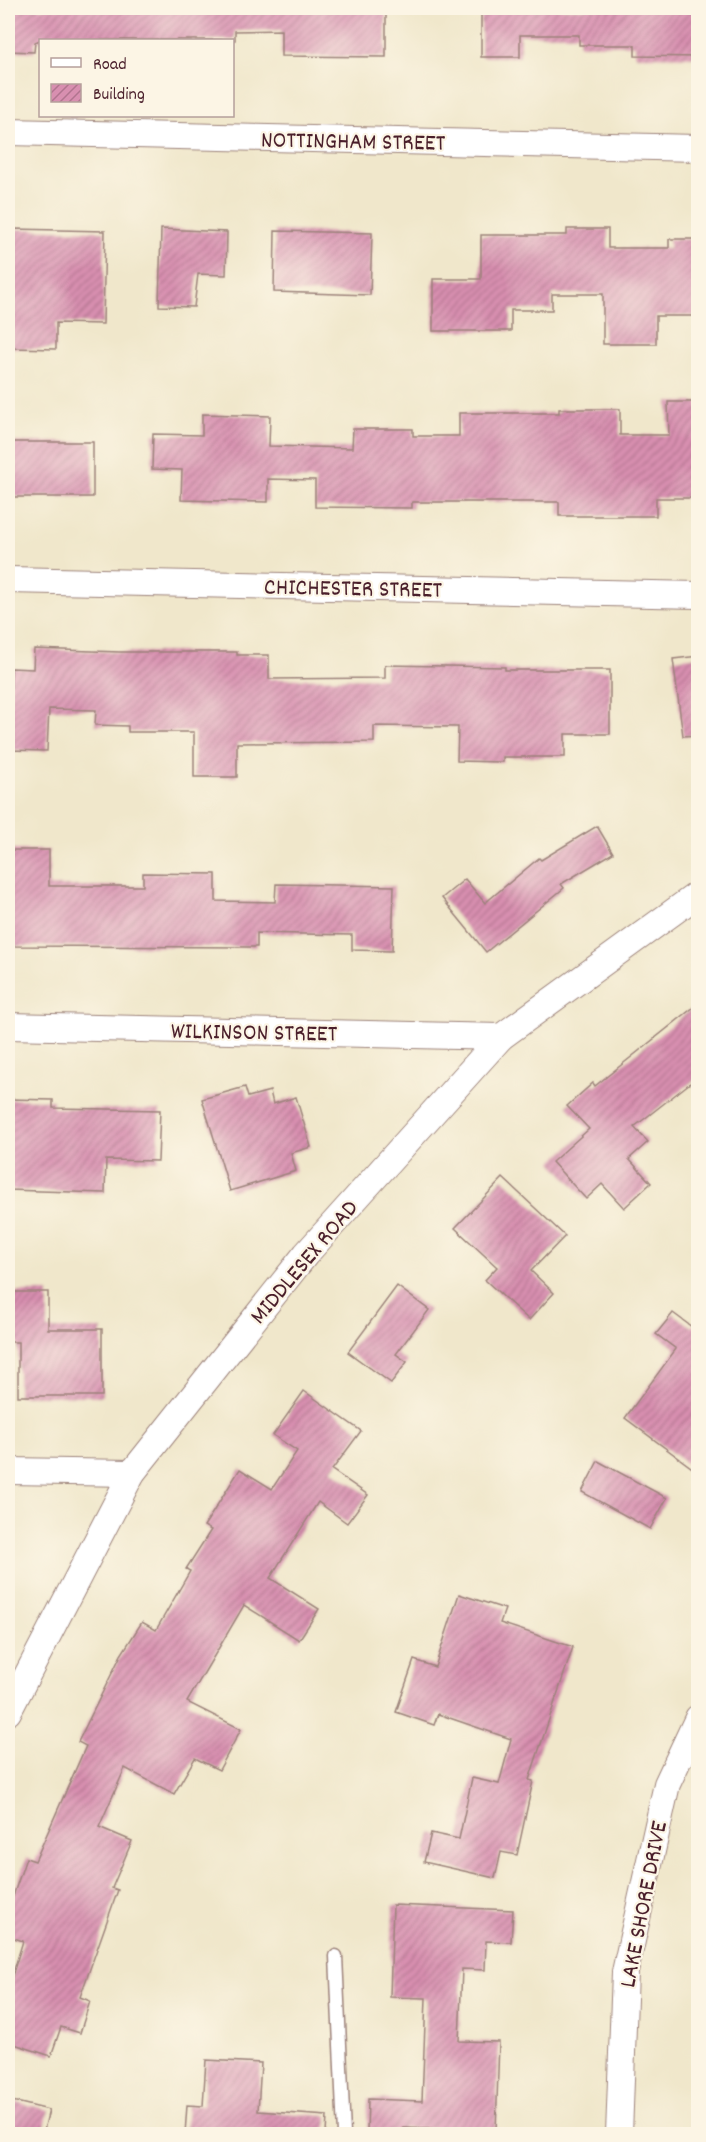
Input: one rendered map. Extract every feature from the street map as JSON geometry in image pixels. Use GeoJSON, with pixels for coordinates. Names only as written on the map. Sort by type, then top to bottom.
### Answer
{"type":"FeatureCollection","features":[{"type":"Feature","properties":{"kind":"street","name":"NOTTINGHAM STREET"},"geometry":{"type":"LineString","coordinates":[[8,132],[699,148]]}},
{"type":"Feature","properties":{"kind":"street","name":"CHICHESTER STREET"},"geometry":{"type":"LineString","coordinates":[[8,580],[699,595]]}},
{"type":"Feature","properties":{"kind":"street","name":"MIDDLESEX ROAD"},"geometry":{"type":"LineString","coordinates":[[8,1712],[132,1473],[306,1254],[501,1037],[699,894]]}},
{"type":"Feature","properties":{"kind":"street","name":"WILKINSON STREET"},"geometry":{"type":"LineString","coordinates":[[8,1026],[501,1037]]}},
{"type":"Feature","properties":{"kind":"street"},"geometry":{"type":"LineString","coordinates":[[8,1471],[132,1473]]}},
{"type":"Feature","properties":{"kind":"street","name":"LAKE SHORE DRIVE"},"geometry":{"type":"LineString","coordinates":[[619,2134],[625,1972],[667,1784],[699,1718]]}},
{"type":"Feature","properties":{"kind":"lane"},"geometry":{"type":"LineString","coordinates":[[336,1956],[344,2134]]}},
{"type":"Feature","properties":{"kind":"building"},"geometry":{"type":"Polygon","coordinates":[[[8,8],[386,8],[386,57],[281,56],[281,30],[235,31],[235,40],[39,39],[35,42],[34,52],[8,51],[8,8]]]}},
{"type":"Feature","properties":{"kind":"building"},"geometry":{"type":"Polygon","coordinates":[[[502,8],[699,8],[699,57],[635,56],[635,45],[579,45],[579,35],[520,35],[520,57],[481,57],[481,10],[502,10],[502,8]]]}},
{"type":"Feature","properties":{"kind":"building"},"geometry":{"type":"Polygon","coordinates":[[[13,229],[105,231],[103,324],[56,323],[56,349],[11,348],[13,229]]]}},
{"type":"Feature","properties":{"kind":"building"},"geometry":{"type":"Polygon","coordinates":[[[161,229],[227,232],[226,275],[198,274],[194,307],[159,306],[161,229]]]}},
{"type":"Feature","properties":{"kind":"building"},"geometry":{"type":"Polygon","coordinates":[[[567,229],[608,229],[608,248],[669,248],[669,239],[699,239],[699,316],[656,316],[656,344],[603,344],[603,294],[552,294],[552,310],[511,310],[511,331],[433,331],[433,279],[481,279],[481,235],[567,235],[567,229]]]}},
{"type":"Feature","properties":{"kind":"building"},"geometry":{"type":"Polygon","coordinates":[[[275,231],[372,233],[370,295],[274,292],[275,231]]]}},
{"type":"Feature","properties":{"kind":"building"},"geometry":{"type":"Polygon","coordinates":[[[668,402],[699,402],[699,498],[656,498],[656,516],[559,516],[559,502],[412,502],[412,508],[315,507],[315,480],[268,479],[268,502],[181,500],[182,470],[152,469],[153,434],[202,435],[202,414],[270,416],[269,446],[352,448],[353,429],[413,429],[413,436],[459,436],[459,413],[559,413],[559,409],[620,409],[620,435],[669,435],[668,402]]]}},
{"type":"Feature","properties":{"kind":"building"},"geometry":{"type":"Polygon","coordinates":[[[10,442],[93,442],[93,497],[10,497],[10,442]]]}},
{"type":"Feature","properties":{"kind":"building"},"geometry":{"type":"Polygon","coordinates":[[[34,649],[237,652],[237,655],[269,655],[269,679],[385,678],[385,665],[505,667],[505,670],[610,670],[610,734],[565,734],[565,757],[503,757],[503,762],[457,761],[458,727],[374,726],[374,742],[237,743],[237,777],[194,777],[194,732],[128,732],[128,726],[95,725],[96,710],[49,709],[47,751],[9,750],[11,668],[33,669],[34,649]]]}},
{"type":"Feature","properties":{"kind":"building"},"geometry":{"type":"Polygon","coordinates":[[[699,656],[699,735],[683,736],[673,659],[699,656]]]}},
{"type":"Feature","properties":{"kind":"building"},"geometry":{"type":"Polygon","coordinates":[[[597,826],[613,853],[561,884],[564,888],[486,952],[442,898],[465,879],[485,903],[539,858],[541,860],[597,826]]]}},
{"type":"Feature","properties":{"kind":"building"},"geometry":{"type":"Polygon","coordinates":[[[8,850],[49,850],[49,886],[143,886],[143,873],[216,874],[216,901],[275,902],[276,884],[394,886],[392,951],[352,950],[352,935],[257,933],[257,947],[8,946],[8,850]]]}},
{"type":"Feature","properties":{"kind":"building"},"geometry":{"type":"Polygon","coordinates":[[[699,1003],[699,1076],[634,1127],[648,1142],[629,1159],[651,1183],[624,1208],[602,1184],[586,1199],[552,1162],[589,1129],[567,1106],[593,1083],[595,1086],[699,1003]]]}},
{"type":"Feature","properties":{"kind":"building"},"geometry":{"type":"Polygon","coordinates":[[[245,1087],[248,1097],[270,1091],[273,1104],[296,1097],[311,1147],[291,1153],[296,1171],[230,1191],[202,1099],[245,1087]]]}},
{"type":"Feature","properties":{"kind":"building"},"geometry":{"type":"Polygon","coordinates":[[[8,1099],[53,1100],[53,1108],[160,1110],[158,1161],[106,1160],[105,1193],[8,1190],[8,1099]]]}},
{"type":"Feature","properties":{"kind":"building"},"geometry":{"type":"Polygon","coordinates":[[[503,1178],[565,1236],[531,1271],[554,1293],[529,1320],[485,1280],[497,1267],[455,1228],[503,1178]]]}},
{"type":"Feature","properties":{"kind":"building"},"geometry":{"type":"Polygon","coordinates":[[[397,1286],[429,1310],[396,1354],[407,1362],[391,1383],[348,1352],[397,1286]]]}},
{"type":"Feature","properties":{"kind":"building"},"geometry":{"type":"Polygon","coordinates":[[[9,1292],[48,1292],[48,1329],[102,1329],[102,1396],[18,1396],[18,1342],[9,1342],[9,1292]]]}},
{"type":"Feature","properties":{"kind":"building"},"geometry":{"type":"Polygon","coordinates":[[[673,1313],[692,1327],[699,1318],[699,1473],[625,1418],[676,1349],[656,1334],[673,1313]]]}},
{"type":"Feature","properties":{"kind":"building"},"geometry":{"type":"Polygon","coordinates":[[[304,1391],[361,1431],[332,1470],[368,1495],[347,1523],[318,1502],[270,1578],[319,1609],[299,1640],[244,1605],[187,1702],[241,1729],[219,1770],[195,1758],[174,1794],[125,1768],[99,1827],[132,1841],[112,1888],[118,1890],[80,1997],[90,2001],[80,2033],[61,2027],[51,2056],[8,2042],[8,1989],[23,1941],[8,1936],[8,1911],[26,1858],[35,1861],[86,1746],[78,1742],[121,1655],[142,1622],[156,1630],[190,1571],[186,1569],[211,1530],[204,1526],[240,1469],[272,1489],[297,1451],[273,1435],[304,1391]]]}},
{"type":"Feature","properties":{"kind":"building"},"geometry":{"type":"Polygon","coordinates":[[[598,1461],[667,1498],[650,1529],[582,1492],[598,1461]]]}},
{"type":"Feature","properties":{"kind":"building"},"geometry":{"type":"Polygon","coordinates":[[[459,1594],[505,1609],[500,1623],[573,1647],[529,1780],[533,1781],[517,1855],[501,1852],[495,1878],[424,1862],[431,1833],[459,1839],[472,1778],[499,1784],[511,1739],[438,1714],[434,1725],[396,1712],[414,1660],[435,1667],[459,1594]]]}},
{"type":"Feature","properties":{"kind":"building"},"geometry":{"type":"Polygon","coordinates":[[[393,1905],[513,1910],[511,1942],[486,1941],[485,1970],[462,1969],[459,2041],[499,2042],[496,2131],[403,2128],[403,2134],[367,2132],[368,2099],[422,2101],[426,1998],[390,1997],[393,1905]]]}},
{"type":"Feature","properties":{"kind":"building"},"geometry":{"type":"Polygon","coordinates":[[[206,2060],[261,2063],[258,2111],[327,2116],[326,2134],[185,2134],[187,2105],[203,2106],[206,2060]]]}},
{"type":"Feature","properties":{"kind":"building"},"geometry":{"type":"Polygon","coordinates":[[[8,2100],[49,2110],[43,2134],[8,2134],[8,2100]]]}}]}
